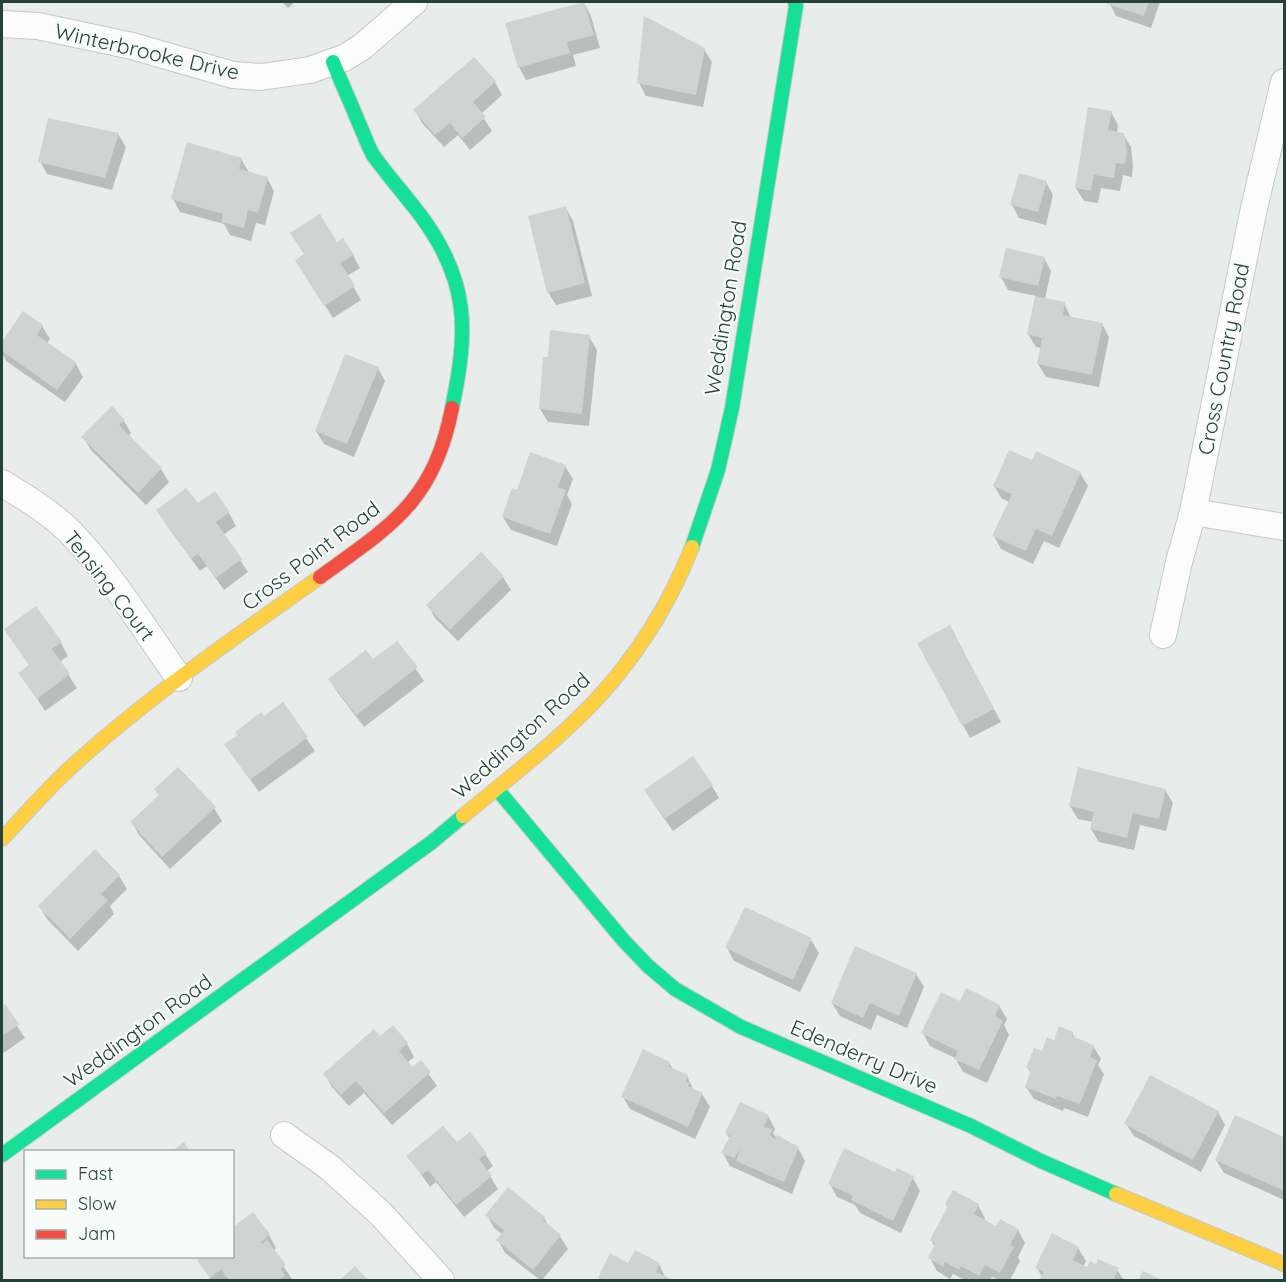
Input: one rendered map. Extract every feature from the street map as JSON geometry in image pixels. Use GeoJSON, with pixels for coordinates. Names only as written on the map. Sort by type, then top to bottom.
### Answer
{"type":"FeatureCollection","features":[{"type":"Feature","properties":{"kind":"street","name":"Winterbrooke Drive"},"geometry":{"type":"LineString","coordinates":[[2,24],[38,26],[132,46],[188,64],[233,75],[261,77],[287,75],[344,58],[362,47],[414,2]]}},
{"type":"Feature","properties":{"kind":"street","name":"Weddington Road"},"geometry":{"type":"LineString","coordinates":[[2,1155],[432,842],[561,734],[622,670],[639,648],[684,568],[702,522],[718,470],[732,408],[797,3]]}},
{"type":"Feature","properties":{"kind":"street","name":"Cross Point Road"},"geometry":{"type":"LineString","coordinates":[[2,839],[68,770],[179,678],[344,561],[404,512],[432,473],[442,453],[459,365],[462,308],[459,288],[447,257],[418,212],[371,150],[333,62]]}},
{"type":"Feature","properties":{"kind":"street","name":"Cross Country Road"},"geometry":{"type":"LineString","coordinates":[[1162,635],[1193,512],[1254,208],[1284,82]]}},
{"type":"Feature","properties":{"kind":"street","name":"Tensing Court"},"geometry":{"type":"LineString","coordinates":[[2,483],[42,507],[72,534],[106,576],[179,678]]}},
{"type":"Feature","properties":{"kind":"street"},"geometry":{"type":"LineString","coordinates":[[1193,512],[1284,527]]}},
{"type":"Feature","properties":{"kind":"street","name":"Edenderry Drive"},"geometry":{"type":"LineString","coordinates":[[497,789],[624,941],[675,989],[707,1009],[741,1027],[972,1126],[1051,1165],[1284,1264]]}},
{"type":"Feature","properties":{"kind":"street"},"geometry":{"type":"LineString","coordinates":[[284,1135],[329,1167],[381,1214],[441,1281]]}},
{"type":"Feature","properties":{"kind":"building"},"geometry":{"type":"Polygon","coordinates":[[[584,2],[594,35],[567,42],[570,53],[518,68],[505,23],[584,2]]]}},
{"type":"Feature","properties":{"kind":"building"},"geometry":{"type":"Polygon","coordinates":[[[1108,2],[1149,2],[1144,16],[1107,4],[1108,2]]]}},
{"type":"Feature","properties":{"kind":"building"},"geometry":{"type":"Polygon","coordinates":[[[644,16],[705,48],[696,95],[637,83],[644,16]]]}},
{"type":"Feature","properties":{"kind":"building"},"geometry":{"type":"Polygon","coordinates":[[[474,57],[496,81],[473,102],[486,117],[462,138],[450,123],[435,135],[413,110],[474,57]]]}},
{"type":"Feature","properties":{"kind":"building"},"geometry":{"type":"Polygon","coordinates":[[[1088,107],[1112,111],[1108,130],[1124,133],[1127,152],[1125,164],[1116,163],[1114,178],[1094,175],[1091,191],[1075,188],[1088,107]]]}},
{"type":"Feature","properties":{"kind":"building"},"geometry":{"type":"Polygon","coordinates":[[[48,118],[119,133],[105,178],[38,162],[48,118]]]}},
{"type":"Feature","properties":{"kind":"building"},"geometry":{"type":"Polygon","coordinates":[[[187,142],[242,158],[239,169],[268,177],[258,213],[248,210],[244,228],[221,222],[223,214],[171,199],[187,142]]]}},
{"type":"Feature","properties":{"kind":"building"},"geometry":{"type":"Polygon","coordinates":[[[1019,173],[1047,181],[1038,212],[1010,205],[1019,173]]]}},
{"type":"Feature","properties":{"kind":"building"},"geometry":{"type":"Polygon","coordinates":[[[566,206],[585,283],[547,293],[528,216],[566,206]]]}},
{"type":"Feature","properties":{"kind":"building"},"geometry":{"type":"Polygon","coordinates":[[[320,214],[337,242],[343,238],[354,255],[340,263],[355,286],[324,306],[295,260],[304,254],[290,233],[320,214]]]}},
{"type":"Feature","properties":{"kind":"building"},"geometry":{"type":"Polygon","coordinates":[[[1006,248],[1045,257],[1038,286],[999,277],[1006,248]]]}},
{"type":"Feature","properties":{"kind":"building"},"geometry":{"type":"Polygon","coordinates":[[[1035,296],[1065,302],[1063,315],[1103,323],[1092,375],[1037,364],[1042,338],[1027,334],[1035,296]]]}},
{"type":"Feature","properties":{"kind":"building"},"geometry":{"type":"Polygon","coordinates":[[[23,311],[43,325],[37,335],[77,363],[57,390],[2,351],[2,342],[23,311]]]}},
{"type":"Feature","properties":{"kind":"building"},"geometry":{"type":"Polygon","coordinates":[[[550,330],[590,335],[582,414],[539,409],[543,357],[548,357],[550,330]]]}},
{"type":"Feature","properties":{"kind":"building"},"geometry":{"type":"Polygon","coordinates":[[[345,354],[379,367],[347,444],[315,431],[345,354]]]}},
{"type":"Feature","properties":{"kind":"building"},"geometry":{"type":"Polygon","coordinates":[[[112,406],[125,420],[119,425],[162,468],[138,493],[81,437],[112,406]]]}},
{"type":"Feature","properties":{"kind":"building"},"geometry":{"type":"Polygon","coordinates":[[[1009,450],[1032,460],[1036,451],[1081,472],[1052,536],[1036,529],[1026,551],[992,536],[1012,494],[993,486],[1009,450]]]}},
{"type":"Feature","properties":{"kind":"building"},"geometry":{"type":"Polygon","coordinates":[[[530,452],[566,465],[558,487],[566,490],[550,534],[502,517],[512,488],[517,490],[530,452]]]}},
{"type":"Feature","properties":{"kind":"building"},"geometry":{"type":"Polygon","coordinates":[[[186,488],[198,503],[215,491],[230,512],[216,522],[242,559],[216,578],[198,554],[191,559],[156,510],[186,488]]]}},
{"type":"Feature","properties":{"kind":"building"},"geometry":{"type":"Polygon","coordinates":[[[481,552],[504,576],[450,630],[426,605],[481,552]]]}},
{"type":"Feature","properties":{"kind":"building"},"geometry":{"type":"Polygon","coordinates":[[[36,606],[62,642],[52,649],[70,674],[37,699],[18,673],[29,665],[4,629],[36,606]]]}},
{"type":"Feature","properties":{"kind":"building"},"geometry":{"type":"Polygon","coordinates":[[[950,625],[994,709],[962,726],[917,643],[950,625]]]}},
{"type":"Feature","properties":{"kind":"building"},"geometry":{"type":"Polygon","coordinates":[[[397,641],[418,667],[356,715],[328,679],[366,650],[373,659],[397,641]]]}},
{"type":"Feature","properties":{"kind":"building"},"geometry":{"type":"Polygon","coordinates":[[[283,702],[308,737],[250,780],[224,744],[238,735],[235,732],[261,712],[264,716],[283,702]]]}},
{"type":"Feature","properties":{"kind":"building"},"geometry":{"type":"Polygon","coordinates":[[[693,756],[713,785],[665,819],[644,790],[693,756]]]}},
{"type":"Feature","properties":{"kind":"building"},"geometry":{"type":"Polygon","coordinates":[[[178,767],[216,807],[162,857],[130,822],[159,795],[154,789],[178,767]]]}},
{"type":"Feature","properties":{"kind":"building"},"geometry":{"type":"Polygon","coordinates":[[[1078,767],[1166,789],[1159,819],[1133,813],[1127,838],[1090,829],[1094,812],[1069,806],[1078,767]]]}},
{"type":"Feature","properties":{"kind":"building"},"geometry":{"type":"Polygon","coordinates":[[[95,849],[120,875],[101,894],[108,900],[70,939],[38,906],[95,849]]]}},
{"type":"Feature","properties":{"kind":"building"},"geometry":{"type":"Polygon","coordinates":[[[745,907],[812,938],[793,980],[725,948],[745,907]]]}},
{"type":"Feature","properties":{"kind":"building"},"geometry":{"type":"Polygon","coordinates":[[[855,946],[917,973],[899,1016],[870,1003],[863,1018],[831,1003],[855,946]]]}},
{"type":"Feature","properties":{"kind":"building"},"geometry":{"type":"Polygon","coordinates":[[[966,988],[1000,1005],[995,1016],[1003,1021],[979,1070],[954,1059],[958,1051],[921,1033],[941,992],[960,1001],[966,988]]]}},
{"type":"Feature","properties":{"kind":"building"},"geometry":{"type":"Polygon","coordinates":[[[5,1004],[19,1024],[2,1036],[2,1006],[5,1004]]]}},
{"type":"Feature","properties":{"kind":"building"},"geometry":{"type":"Polygon","coordinates":[[[393,1025],[408,1043],[399,1051],[412,1067],[421,1060],[431,1072],[384,1113],[356,1081],[341,1095],[323,1074],[374,1029],[380,1036],[393,1025]]]}},
{"type":"Feature","properties":{"kind":"building"},"geometry":{"type":"Polygon","coordinates":[[[1059,1026],[1073,1032],[1072,1036],[1094,1045],[1090,1057],[1097,1060],[1080,1104],[1057,1096],[1056,1099],[1025,1087],[1031,1070],[1026,1068],[1034,1048],[1042,1051],[1047,1037],[1054,1040],[1059,1026]]]}},
{"type":"Feature","properties":{"kind":"building"},"geometry":{"type":"Polygon","coordinates":[[[643,1049],[670,1062],[668,1066],[688,1075],[686,1081],[689,1083],[688,1086],[703,1093],[688,1127],[621,1097],[643,1049]]]}},
{"type":"Feature","properties":{"kind":"building"},"geometry":{"type":"Polygon","coordinates":[[[1150,1075],[1219,1111],[1193,1160],[1124,1124],[1150,1075]]]}},
{"type":"Feature","properties":{"kind":"building"},"geometry":{"type":"Polygon","coordinates":[[[740,1102],[769,1115],[764,1127],[773,1129],[770,1135],[775,1139],[777,1135],[799,1147],[784,1182],[736,1161],[740,1149],[734,1158],[721,1153],[730,1136],[725,1133],[740,1102]]]}},
{"type":"Feature","properties":{"kind":"building"},"geometry":{"type":"Polygon","coordinates":[[[1235,1115],[1284,1137],[1282,1190],[1215,1160],[1235,1115]]]}},
{"type":"Feature","properties":{"kind":"building"},"geometry":{"type":"Polygon","coordinates":[[[443,1126],[457,1142],[470,1132],[487,1153],[479,1159],[492,1176],[456,1205],[428,1170],[422,1175],[406,1156],[443,1126]]]}},
{"type":"Feature","properties":{"kind":"building"},"geometry":{"type":"Polygon","coordinates":[[[184,1142],[189,1150],[174,1150],[184,1142]]]}},
{"type":"Feature","properties":{"kind":"building"},"geometry":{"type":"Polygon","coordinates":[[[844,1148],[895,1172],[897,1168],[914,1176],[893,1221],[851,1200],[853,1196],[828,1184],[844,1148]]]}},
{"type":"Feature","properties":{"kind":"building"},"geometry":{"type":"Polygon","coordinates":[[[508,1187],[545,1217],[543,1220],[561,1235],[533,1270],[496,1240],[504,1230],[485,1215],[508,1187]]]}},
{"type":"Feature","properties":{"kind":"building"},"geometry":{"type":"Polygon","coordinates":[[[953,1190],[979,1204],[974,1214],[996,1226],[1000,1219],[1019,1229],[1010,1245],[1014,1247],[1000,1273],[985,1265],[979,1276],[961,1266],[959,1270],[945,1262],[943,1267],[928,1258],[935,1244],[930,1240],[948,1206],[945,1204],[953,1190]]]}},
{"type":"Feature","properties":{"kind":"building"},"geometry":{"type":"Polygon","coordinates":[[[253,1212],[270,1234],[261,1242],[262,1244],[267,1240],[286,1265],[281,1269],[285,1276],[278,1280],[229,1280],[221,1269],[210,1278],[197,1260],[200,1258],[234,1258],[234,1226],[253,1212]]]}},
{"type":"Feature","properties":{"kind":"building"},"geometry":{"type":"Polygon","coordinates":[[[1052,1233],[1079,1247],[1073,1260],[1087,1267],[1090,1261],[1096,1264],[1098,1259],[1119,1268],[1113,1280],[1039,1280],[1044,1272],[1035,1268],[1052,1233]]]}},
{"type":"Feature","properties":{"kind":"building"},"geometry":{"type":"Polygon","coordinates":[[[635,1250],[660,1263],[656,1272],[673,1280],[603,1280],[598,1278],[610,1253],[628,1263],[635,1250]]]}},
{"type":"Feature","properties":{"kind":"building"},"geometry":{"type":"Polygon","coordinates":[[[355,1266],[368,1280],[340,1280],[355,1266]]]}},
{"type":"Feature","properties":{"kind":"building"},"geometry":{"type":"Polygon","coordinates":[[[1143,1271],[1163,1280],[1138,1280],[1143,1271]]]}},
{"type":"Feature","properties":{"kind":"traffic: fast"},"geometry":{"type":"LineString","coordinates":[[692,547],[718,470],[732,408],[795,2]]}},
{"type":"Feature","properties":{"kind":"traffic: fast"},"geometry":{"type":"LineString","coordinates":[[333,62],[373,155],[437,240],[449,263],[457,286],[462,331],[461,355],[452,408]]}},
{"type":"Feature","properties":{"kind":"traffic: fast"},"geometry":{"type":"LineString","coordinates":[[497,789],[624,941],[675,989],[741,1027],[971,1126],[1041,1161],[1116,1194]]}},
{"type":"Feature","properties":{"kind":"traffic: fast"},"geometry":{"type":"LineString","coordinates":[[2,1155],[432,842],[463,816]]}},
{"type":"Feature","properties":{"kind":"traffic: slow"},"geometry":{"type":"LineString","coordinates":[[463,816],[564,731],[610,684],[651,628],[692,547]]}},
{"type":"Feature","properties":{"kind":"traffic: slow"},"geometry":{"type":"LineString","coordinates":[[2,839],[60,777],[98,743],[191,669],[320,577]]}},
{"type":"Feature","properties":{"kind":"traffic: slow"},"geometry":{"type":"LineString","coordinates":[[1116,1194],[1284,1264]]}},
{"type":"Feature","properties":{"kind":"traffic: jam"},"geometry":{"type":"LineString","coordinates":[[320,577],[389,525],[421,489],[434,466],[444,440],[452,408]]}}]}
